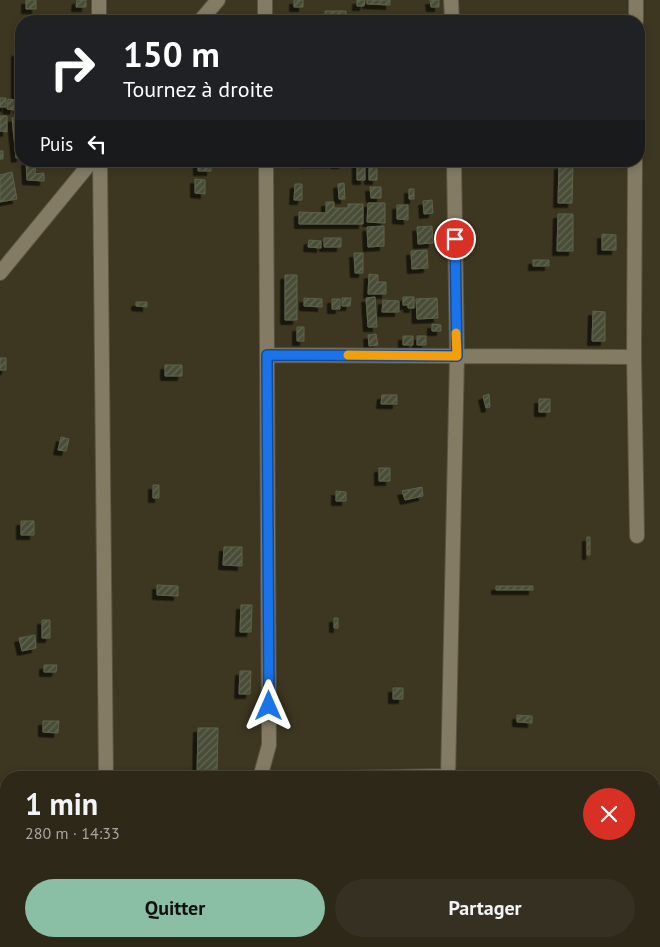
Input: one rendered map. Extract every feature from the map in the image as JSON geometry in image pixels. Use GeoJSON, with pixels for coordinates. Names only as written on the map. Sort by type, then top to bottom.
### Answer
{"type":"FeatureCollection","features":[{"type":"Feature","properties":{"kind":"street"},"geometry":{"type":"LineString","coordinates":[[99,0],[99,15]]}},
{"type":"Feature","properties":{"kind":"street"},"geometry":{"type":"LineString","coordinates":[[205,15],[218,0]]}},
{"type":"Feature","properties":{"kind":"street"},"geometry":{"type":"LineString","coordinates":[[265,0],[265,15]]}},
{"type":"Feature","properties":{"kind":"street"},"geometry":{"type":"LineString","coordinates":[[451,0],[452,15]]}},
{"type":"Feature","properties":{"kind":"street"},"geometry":{"type":"LineString","coordinates":[[636,0],[636,15]]}},
{"type":"Feature","properties":{"kind":"street"},"geometry":{"type":"LineString","coordinates":[[0,273],[87,167]]}},
{"type":"Feature","properties":{"kind":"street"},"geometry":{"type":"LineString","coordinates":[[100,167],[106,771]]}},
{"type":"Feature","properties":{"kind":"street"},"geometry":{"type":"LineString","coordinates":[[262,771],[269,745],[266,167]]}},
{"type":"Feature","properties":{"kind":"street"},"geometry":{"type":"LineString","coordinates":[[448,771],[457,356],[454,167]]}},
{"type":"Feature","properties":{"kind":"street"},"geometry":{"type":"LineString","coordinates":[[636,167],[634,357],[637,536]]}},
{"type":"Feature","properties":{"kind":"street"},"geometry":{"type":"LineString","coordinates":[[267,355],[634,357]]}},
{"type":"Feature","properties":{"kind":"building"},"geometry":{"type":"Polygon","coordinates":[[[26,0],[36,0],[36,9],[26,9],[26,0]]]}},
{"type":"Feature","properties":{"kind":"building"},"geometry":{"type":"Polygon","coordinates":[[[77,0],[86,0],[86,7],[76,7],[77,0]]]}},
{"type":"Feature","properties":{"kind":"building"},"geometry":{"type":"Polygon","coordinates":[[[294,0],[303,0],[303,7],[294,7],[294,0]]]}},
{"type":"Feature","properties":{"kind":"building"},"geometry":{"type":"Polygon","coordinates":[[[357,0],[365,0],[364,6],[357,6],[357,0]]]}},
{"type":"Feature","properties":{"kind":"building"},"geometry":{"type":"Polygon","coordinates":[[[367,0],[390,0],[390,5],[367,4],[367,0]]]}},
{"type":"Feature","properties":{"kind":"building"},"geometry":{"type":"Polygon","coordinates":[[[430,0],[439,0],[439,7],[431,7],[430,0]]]}},
{"type":"Feature","properties":{"kind":"building"},"geometry":{"type":"Polygon","coordinates":[[[325,11],[346,11],[346,15],[325,15],[325,11]]]}},
{"type":"Feature","properties":{"kind":"building"},"geometry":{"type":"Polygon","coordinates":[[[0,98],[6,98],[6,107],[0,107],[0,98]]]}},
{"type":"Feature","properties":{"kind":"building"},"geometry":{"type":"Polygon","coordinates":[[[8,99],[15,100],[14,110],[7,109],[8,99]]]}},
{"type":"Feature","properties":{"kind":"building"},"geometry":{"type":"Polygon","coordinates":[[[0,116],[7,116],[7,132],[0,131],[0,116]]]}},
{"type":"Feature","properties":{"kind":"building"},"geometry":{"type":"Polygon","coordinates":[[[12,118],[15,118],[15,148],[12,118]]]}},
{"type":"Feature","properties":{"kind":"building"},"geometry":{"type":"Polygon","coordinates":[[[0,151],[3,151],[3,159],[0,159],[0,151]]]}},
{"type":"Feature","properties":{"kind":"building"},"geometry":{"type":"Polygon","coordinates":[[[26,167],[36,167],[35,174],[44,173],[44,181],[27,180],[26,167]]]}},
{"type":"Feature","properties":{"kind":"building"},"geometry":{"type":"Polygon","coordinates":[[[198,167],[211,167],[211,171],[198,171],[198,167]]]}},
{"type":"Feature","properties":{"kind":"building"},"geometry":{"type":"Polygon","coordinates":[[[357,167],[365,167],[365,180],[357,180],[357,167]]]}},
{"type":"Feature","properties":{"kind":"building"},"geometry":{"type":"Polygon","coordinates":[[[369,167],[377,167],[377,180],[369,180],[369,167]]]}},
{"type":"Feature","properties":{"kind":"building"},"geometry":{"type":"Polygon","coordinates":[[[559,167],[573,167],[572,203],[558,203],[559,167]]]}},
{"type":"Feature","properties":{"kind":"building"},"geometry":{"type":"Polygon","coordinates":[[[12,172],[17,199],[0,202],[0,175],[12,172]]]}},
{"type":"Feature","properties":{"kind":"building"},"geometry":{"type":"Polygon","coordinates":[[[195,179],[205,180],[205,194],[195,193],[195,179]]]}},
{"type":"Feature","properties":{"kind":"building"},"geometry":{"type":"Polygon","coordinates":[[[344,183],[345,199],[339,199],[338,184],[344,183]]]}},
{"type":"Feature","properties":{"kind":"building"},"geometry":{"type":"Polygon","coordinates":[[[295,184],[302,184],[302,200],[294,200],[295,184]]]}},
{"type":"Feature","properties":{"kind":"building"},"geometry":{"type":"Polygon","coordinates":[[[370,187],[381,187],[381,198],[371,198],[370,187]]]}},
{"type":"Feature","properties":{"kind":"building"},"geometry":{"type":"Polygon","coordinates":[[[409,189],[414,189],[414,199],[409,199],[409,189]]]}},
{"type":"Feature","properties":{"kind":"building"},"geometry":{"type":"Polygon","coordinates":[[[432,200],[433,213],[424,214],[423,201],[432,200]]]}},
{"type":"Feature","properties":{"kind":"building"},"geometry":{"type":"Polygon","coordinates":[[[326,202],[334,202],[334,208],[348,208],[348,204],[363,204],[363,224],[299,224],[299,212],[326,213],[326,202]]]}},
{"type":"Feature","properties":{"kind":"building"},"geometry":{"type":"Polygon","coordinates":[[[368,203],[385,203],[385,223],[367,222],[368,203]]]}},
{"type":"Feature","properties":{"kind":"building"},"geometry":{"type":"Polygon","coordinates":[[[397,205],[408,205],[408,220],[397,219],[397,205]]]}},
{"type":"Feature","properties":{"kind":"building"},"geometry":{"type":"Polygon","coordinates":[[[558,214],[573,214],[573,251],[557,251],[558,214]]]}},
{"type":"Feature","properties":{"kind":"building"},"geometry":{"type":"Polygon","coordinates":[[[384,226],[384,246],[368,247],[367,227],[384,226]]]}},
{"type":"Feature","properties":{"kind":"building"},"geometry":{"type":"Polygon","coordinates":[[[432,226],[433,243],[418,244],[417,227],[432,226]]]}},
{"type":"Feature","properties":{"kind":"building"},"geometry":{"type":"Polygon","coordinates":[[[602,234],[616,235],[616,250],[602,250],[602,234]]]}},
{"type":"Feature","properties":{"kind":"building"},"geometry":{"type":"Polygon","coordinates":[[[324,238],[341,238],[341,247],[324,247],[324,238]]]}},
{"type":"Feature","properties":{"kind":"building"},"geometry":{"type":"Polygon","coordinates":[[[309,240],[321,241],[321,248],[308,247],[309,240]]]}},
{"type":"Feature","properties":{"kind":"building"},"geometry":{"type":"Polygon","coordinates":[[[427,250],[428,268],[412,269],[411,251],[427,250]]]}},
{"type":"Feature","properties":{"kind":"building"},"geometry":{"type":"Polygon","coordinates":[[[354,253],[363,253],[363,273],[355,273],[354,253]]]}},
{"type":"Feature","properties":{"kind":"building"},"geometry":{"type":"Polygon","coordinates":[[[533,260],[549,260],[549,266],[533,266],[533,260]]]}},
{"type":"Feature","properties":{"kind":"building"},"geometry":{"type":"Polygon","coordinates":[[[369,274],[378,275],[378,282],[386,282],[386,294],[368,294],[369,274]]]}},
{"type":"Feature","properties":{"kind":"building"},"geometry":{"type":"Polygon","coordinates":[[[285,275],[297,275],[297,320],[285,320],[285,275]]]}},
{"type":"Feature","properties":{"kind":"building"},"geometry":{"type":"Polygon","coordinates":[[[375,297],[377,327],[368,327],[366,298],[375,297]]]}},
{"type":"Feature","properties":{"kind":"building"},"geometry":{"type":"Polygon","coordinates":[[[403,297],[414,297],[414,308],[408,308],[408,305],[403,305],[403,297]]]}},
{"type":"Feature","properties":{"kind":"building"},"geometry":{"type":"Polygon","coordinates":[[[304,298],[322,299],[322,307],[304,306],[304,298]]]}},
{"type":"Feature","properties":{"kind":"building"},"geometry":{"type":"Polygon","coordinates":[[[342,298],[351,298],[350,306],[342,306],[342,298]]]}},
{"type":"Feature","properties":{"kind":"building"},"geometry":{"type":"Polygon","coordinates":[[[437,298],[438,318],[417,319],[416,299],[437,298]]]}},
{"type":"Feature","properties":{"kind":"building"},"geometry":{"type":"Polygon","coordinates":[[[332,299],[340,299],[340,309],[332,309],[332,299]]]}},
{"type":"Feature","properties":{"kind":"building"},"geometry":{"type":"Polygon","coordinates":[[[383,300],[399,301],[399,312],[382,312],[383,300]]]}},
{"type":"Feature","properties":{"kind":"building"},"geometry":{"type":"Polygon","coordinates":[[[136,302],[147,302],[147,307],[136,306],[136,302]]]}},
{"type":"Feature","properties":{"kind":"building"},"geometry":{"type":"Polygon","coordinates":[[[593,311],[605,312],[605,341],[592,341],[593,311]]]}},
{"type":"Feature","properties":{"kind":"building"},"geometry":{"type":"Polygon","coordinates":[[[432,324],[441,325],[441,331],[432,331],[432,324]]]}},
{"type":"Feature","properties":{"kind":"building"},"geometry":{"type":"Polygon","coordinates":[[[297,327],[304,327],[304,341],[297,341],[297,327]]]}},
{"type":"Feature","properties":{"kind":"building"},"geometry":{"type":"Polygon","coordinates":[[[376,334],[378,345],[369,346],[368,335],[376,334]]]}},
{"type":"Feature","properties":{"kind":"building"},"geometry":{"type":"Polygon","coordinates":[[[403,336],[413,336],[413,345],[403,345],[403,336]]]}},
{"type":"Feature","properties":{"kind":"building"},"geometry":{"type":"Polygon","coordinates":[[[417,336],[426,336],[426,345],[417,345],[417,336]]]}},
{"type":"Feature","properties":{"kind":"building"},"geometry":{"type":"Polygon","coordinates":[[[0,358],[6,358],[6,370],[0,370],[0,358]]]}},
{"type":"Feature","properties":{"kind":"building"},"geometry":{"type":"Polygon","coordinates":[[[165,365],[182,365],[182,376],[165,376],[165,365]]]}},
{"type":"Feature","properties":{"kind":"building"},"geometry":{"type":"Polygon","coordinates":[[[489,394],[490,407],[486,408],[483,396],[489,394]]]}},
{"type":"Feature","properties":{"kind":"building"},"geometry":{"type":"Polygon","coordinates":[[[382,395],[397,395],[397,404],[381,404],[382,395]]]}},
{"type":"Feature","properties":{"kind":"building"},"geometry":{"type":"Polygon","coordinates":[[[539,399],[550,399],[550,412],[539,412],[539,399]]]}},
{"type":"Feature","properties":{"kind":"building"},"geometry":{"type":"Polygon","coordinates":[[[61,437],[69,439],[66,451],[58,450],[61,437]]]}},
{"type":"Feature","properties":{"kind":"building"},"geometry":{"type":"Polygon","coordinates":[[[379,468],[390,468],[390,481],[379,481],[379,468]]]}},
{"type":"Feature","properties":{"kind":"building"},"geometry":{"type":"Polygon","coordinates":[[[153,485],[159,485],[159,498],[153,498],[153,485]]]}},
{"type":"Feature","properties":{"kind":"building"},"geometry":{"type":"Polygon","coordinates":[[[422,487],[423,496],[405,500],[402,491],[422,487]]]}},
{"type":"Feature","properties":{"kind":"building"},"geometry":{"type":"Polygon","coordinates":[[[336,491],[346,492],[346,501],[336,501],[336,491]]]}},
{"type":"Feature","properties":{"kind":"building"},"geometry":{"type":"Polygon","coordinates":[[[21,521],[34,521],[34,535],[21,535],[21,521]]]}},
{"type":"Feature","properties":{"kind":"building"},"geometry":{"type":"Polygon","coordinates":[[[587,537],[590,537],[590,555],[587,555],[587,537]]]}},
{"type":"Feature","properties":{"kind":"building"},"geometry":{"type":"Polygon","coordinates":[[[224,547],[242,547],[242,566],[223,565],[224,547]]]}},
{"type":"Feature","properties":{"kind":"building"},"geometry":{"type":"Polygon","coordinates":[[[157,585],[178,586],[178,596],[157,595],[157,585]]]}},
{"type":"Feature","properties":{"kind":"building"},"geometry":{"type":"Polygon","coordinates":[[[496,586],[533,586],[533,590],[496,590],[496,586]]]}},
{"type":"Feature","properties":{"kind":"building"},"geometry":{"type":"Polygon","coordinates":[[[241,605],[252,605],[251,632],[240,632],[241,605]]]}},
{"type":"Feature","properties":{"kind":"building"},"geometry":{"type":"Polygon","coordinates":[[[334,618],[338,618],[338,628],[334,628],[334,618]]]}},
{"type":"Feature","properties":{"kind":"building"},"geometry":{"type":"Polygon","coordinates":[[[42,620],[50,620],[50,638],[42,638],[42,620]]]}},
{"type":"Feature","properties":{"kind":"building"},"geometry":{"type":"Polygon","coordinates":[[[35,635],[36,648],[22,651],[19,638],[35,635]]]}},
{"type":"Feature","properties":{"kind":"building"},"geometry":{"type":"Polygon","coordinates":[[[44,665],[57,665],[56,672],[44,672],[44,665]]]}},
{"type":"Feature","properties":{"kind":"building"},"geometry":{"type":"Polygon","coordinates":[[[240,671],[251,671],[250,694],[239,694],[240,671]]]}},
{"type":"Feature","properties":{"kind":"building"},"geometry":{"type":"Polygon","coordinates":[[[393,688],[403,688],[403,699],[393,699],[393,688]]]}},
{"type":"Feature","properties":{"kind":"building"},"geometry":{"type":"Polygon","coordinates":[[[517,715],[532,716],[532,723],[517,722],[517,715]]]}},
{"type":"Feature","properties":{"kind":"building"},"geometry":{"type":"Polygon","coordinates":[[[43,721],[59,721],[58,733],[43,732],[43,721]]]}},
{"type":"Feature","properties":{"kind":"building"},"geometry":{"type":"Polygon","coordinates":[[[198,728],[218,728],[217,771],[197,771],[198,728]]]}},
{"type":"Feature","properties":{"kind":"slow traffic"},"geometry":{"type":"LineString","coordinates":[[348,355],[457,356],[456,333]]}},
{"type":"Feature","properties":{"kind":"route"},"geometry":{"type":"LineString","coordinates":[[269,706],[267,355],[457,356],[455,239]]}}]}
